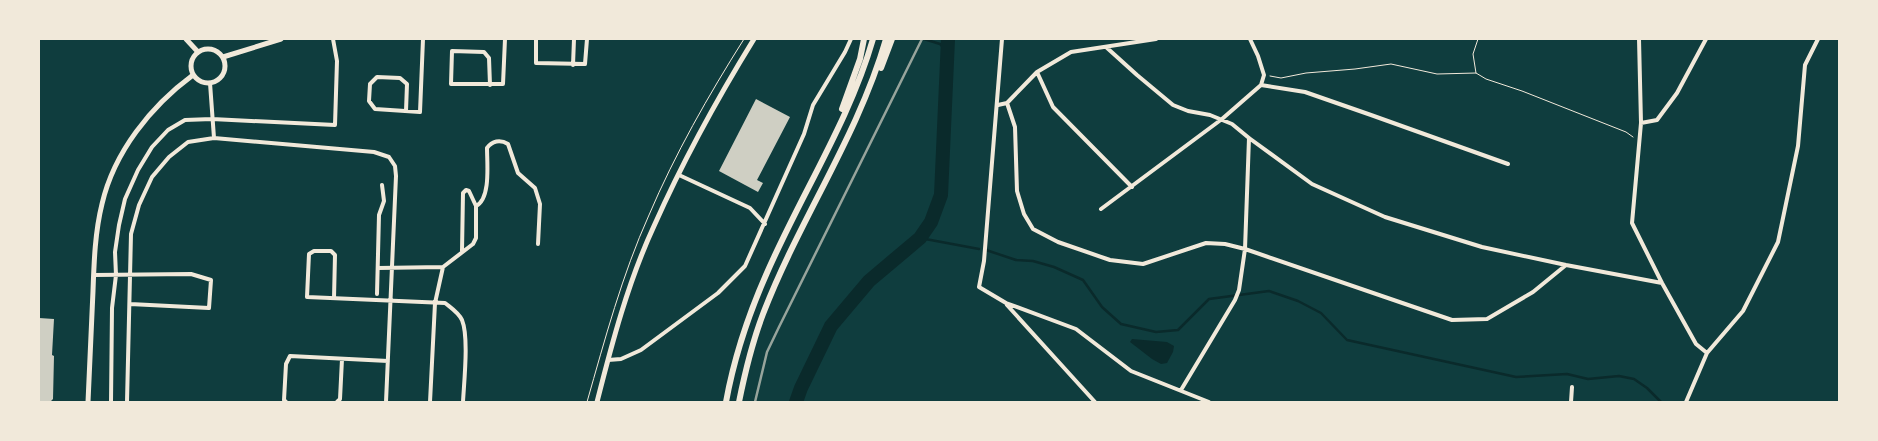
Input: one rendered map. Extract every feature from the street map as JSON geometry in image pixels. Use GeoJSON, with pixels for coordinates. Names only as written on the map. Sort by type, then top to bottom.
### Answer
{"type":"FeatureCollection","features":[{"type":"Feature","properties":{"kind":"highway"},"geometry":{"type":"LineString","coordinates":[[828,148],[860,59],[864,39]]}},
{"type":"Feature","properties":{"kind":"highway"},"geometry":{"type":"LineString","coordinates":[[726,402],[732,374],[752,308],[862,74],[873,39]]}},
{"type":"Feature","properties":{"kind":"highway"},"geometry":{"type":"LineString","coordinates":[[739,402],[753,343],[763,314],[791,250],[853,126],[886,39]]}},
{"type":"Feature","properties":{"kind":"highway"},"geometry":{"type":"LineString","coordinates":[[868,90],[878,76],[892,39]]}},
{"type":"Feature","properties":{"kind":"street"},"geometry":{"type":"LineString","coordinates":[[186,39],[198,52]]}},
{"type":"Feature","properties":{"kind":"street"},"geometry":{"type":"LineString","coordinates":[[223,57],[281,39]]}},
{"type":"Feature","properties":{"kind":"street"},"geometry":{"type":"LineString","coordinates":[[110,402],[112,308],[116,275],[115,252],[119,225],[125,199],[138,170],[152,147],[168,130],[185,120],[212,119],[335,125],[337,61],[333,39]]}},
{"type":"Feature","properties":{"kind":"street"},"geometry":{"type":"LineString","coordinates":[[406,111],[408,84],[400,78],[377,77],[370,84],[369,100],[375,109],[420,112],[423,39]]}},
{"type":"Feature","properties":{"kind":"street"},"geometry":{"type":"LineString","coordinates":[[490,85],[489,58],[484,52],[452,51],[451,84],[490,85],[503,84],[505,39]]}},
{"type":"Feature","properties":{"kind":"street"},"geometry":{"type":"LineString","coordinates":[[536,39],[536,63],[573,65],[585,64],[587,39]]}},
{"type":"Feature","properties":{"kind":"street"},"geometry":{"type":"LineString","coordinates":[[573,65],[574,39]]}},
{"type":"Feature","properties":{"kind":"street"},"geometry":{"type":"LineString","coordinates":[[597,402],[631,283],[653,227],[702,129],[754,39]]}},
{"type":"Feature","properties":{"kind":"street"},"geometry":{"type":"LineString","coordinates":[[608,360],[621,359],[641,350],[718,293],[745,266],[804,134],[813,105],[851,39]]}},
{"type":"Feature","properties":{"kind":"street"},"geometry":{"type":"LineString","coordinates":[[1002,39],[984,261],[979,287],[1006,303],[1076,329],[1131,370],[1209,402]]}},
{"type":"Feature","properties":{"kind":"street"},"geometry":{"type":"LineString","coordinates":[[998,105],[1007,103],[1037,72],[1071,52],[1156,39]]}},
{"type":"Feature","properties":{"kind":"street"},"geometry":{"type":"LineString","coordinates":[[1101,209],[1222,120],[1261,85],[1264,75],[1250,39]]}},
{"type":"Feature","properties":{"kind":"street"},"geometry":{"type":"LineString","coordinates":[[1639,39],[1641,123],[1632,223],[1662,283],[1696,344],[1706,353]]}},
{"type":"Feature","properties":{"kind":"street"},"geometry":{"type":"LineString","coordinates":[[1641,123],[1657,120],[1677,93],[1706,39]]}},
{"type":"Feature","properties":{"kind":"street"},"geometry":{"type":"LineString","coordinates":[[1686,402],[1706,353],[1743,310],[1778,242],[1798,146],[1805,65],[1818,39]]}},
{"type":"Feature","properties":{"kind":"street"},"geometry":{"type":"LineString","coordinates":[[1106,47],[1173,105],[1188,111],[1210,115],[1232,124],[1312,184],[1385,217],[1482,247],[1566,266],[1662,283]]}},
{"type":"Feature","properties":{"kind":"street"},"geometry":{"type":"LineString","coordinates":[[210,49],[220,53],[223,57],[225,66],[223,74],[218,80],[210,84],[200,82],[193,75],[191,63],[198,52],[210,49]]}},
{"type":"Feature","properties":{"kind":"street"},"geometry":{"type":"LineString","coordinates":[[1037,72],[1052,107],[1132,187]]}},
{"type":"Feature","properties":{"kind":"street"},"geometry":{"type":"LineString","coordinates":[[88,402],[94,275],[97,234],[102,204],[117,164],[142,124],[171,94],[193,75]]}},
{"type":"Feature","properties":{"kind":"street"},"geometry":{"type":"LineString","coordinates":[[210,84],[214,138]]}},
{"type":"Feature","properties":{"kind":"street"},"geometry":{"type":"LineString","coordinates":[[1261,85],[1305,92],[1508,164]]}},
{"type":"Feature","properties":{"kind":"street"},"geometry":{"type":"LineString","coordinates":[[1007,103],[1015,127],[1018,191],[1024,214],[1033,229],[1058,242],[1110,260],[1143,264],[1206,243],[1225,244],[1245,249],[1452,320],[1487,318],[1533,292],[1566,266]]}},
{"type":"Feature","properties":{"kind":"street"},"geometry":{"type":"LineString","coordinates":[[127,402],[132,274],[131,234],[139,204],[152,177],[169,157],[188,142],[214,138],[374,152],[389,157],[395,166],[392,300],[386,402]]}},
{"type":"Feature","properties":{"kind":"street"},"geometry":{"type":"LineString","coordinates":[[1181,390],[1235,300],[1239,290],[1245,249],[1250,138]]}},
{"type":"Feature","properties":{"kind":"street"},"geometry":{"type":"LineString","coordinates":[[476,206],[480,204],[486,193],[487,148],[494,142],[504,142],[508,144],[518,173],[535,188],[540,204],[538,244]]}},
{"type":"Feature","properties":{"kind":"street"},"geometry":{"type":"LineString","coordinates":[[679,175],[750,208],[765,224]]}},
{"type":"Feature","properties":{"kind":"street"},"geometry":{"type":"LineString","coordinates":[[377,294],[379,215],[384,201],[382,185]]}},
{"type":"Feature","properties":{"kind":"street"},"geometry":{"type":"LineString","coordinates":[[430,402],[435,303],[443,267],[475,241],[476,206],[469,191],[464,191],[462,251]]}},
{"type":"Feature","properties":{"kind":"street"},"geometry":{"type":"LineString","coordinates":[[334,298],[335,255],[331,251],[314,251],[308,254],[307,297],[445,303],[455,310],[462,320],[465,336],[463,402]]}},
{"type":"Feature","properties":{"kind":"street"},"geometry":{"type":"LineString","coordinates":[[378,268],[443,267]]}},
{"type":"Feature","properties":{"kind":"street"},"geometry":{"type":"LineString","coordinates":[[94,275],[191,274],[211,280],[209,308],[130,304]]}},
{"type":"Feature","properties":{"kind":"street"},"geometry":{"type":"LineString","coordinates":[[1006,303],[1094,402]]}},
{"type":"Feature","properties":{"kind":"street"},"geometry":{"type":"LineString","coordinates":[[286,402],[284,400],[286,364],[290,356],[388,361]]}},
{"type":"Feature","properties":{"kind":"street"},"geometry":{"type":"LineString","coordinates":[[337,402],[340,399],[342,359]]}},
{"type":"Feature","properties":{"kind":"street"},"geometry":{"type":"LineString","coordinates":[[1571,402],[1572,387]]}},
{"type":"Feature","properties":{"kind":"path"},"geometry":{"type":"LineString","coordinates":[[1476,73],[1474,54],[1478,39]]}},
{"type":"Feature","properties":{"kind":"path"},"geometry":{"type":"LineString","coordinates":[[1264,75],[1281,78],[1306,73],[1391,64],[1438,74],[1476,73],[1486,79],[1522,91],[1626,132],[1640,142]]}},
{"type":"Feature","properties":{"kind":"water"},"geometry":{"type":"Polygon","coordinates":[[[1132,339],[1167,342],[1174,346],[1173,352],[1167,363],[1161,364],[1130,342],[1132,339]]]}},
{"type":"Feature","properties":{"kind":"building"},"geometry":{"type":"Polygon","coordinates":[[[756,99],[790,117],[757,180],[763,183],[758,192],[719,171],[756,99]]]}},
{"type":"Feature","properties":{"kind":"building"},"geometry":{"type":"Polygon","coordinates":[[[39,318],[54,319],[52,355],[54,356],[53,399],[50,402],[39,402],[39,318]]]}},
{"type":"Feature","properties":{"kind":"waterway"},"geometry":{"type":"LineString","coordinates":[[924,39],[940,44],[947,51]]}},
{"type":"Feature","properties":{"kind":"waterway"},"geometry":{"type":"LineString","coordinates":[[796,402],[831,326],[869,281],[920,238],[931,222],[941,195],[948,39]]}},
{"type":"Feature","properties":{"kind":"waterway"},"geometry":{"type":"LineString","coordinates":[[920,238],[979,249]]}},
{"type":"Feature","properties":{"kind":"waterway"},"geometry":{"type":"LineString","coordinates":[[986,250],[1016,260],[1033,261],[1054,267],[1083,280],[1102,307],[1121,324],[1156,332],[1178,330],[1209,299],[1269,291],[1298,301],[1321,313],[1347,340],[1516,377],[1567,374],[1588,379],[1619,376],[1634,379],[1647,388],[1661,402]]}},
{"type":"Feature","properties":{"kind":"railway"},"geometry":{"type":"LineString","coordinates":[[755,402],[767,352],[922,39]]}}]}
